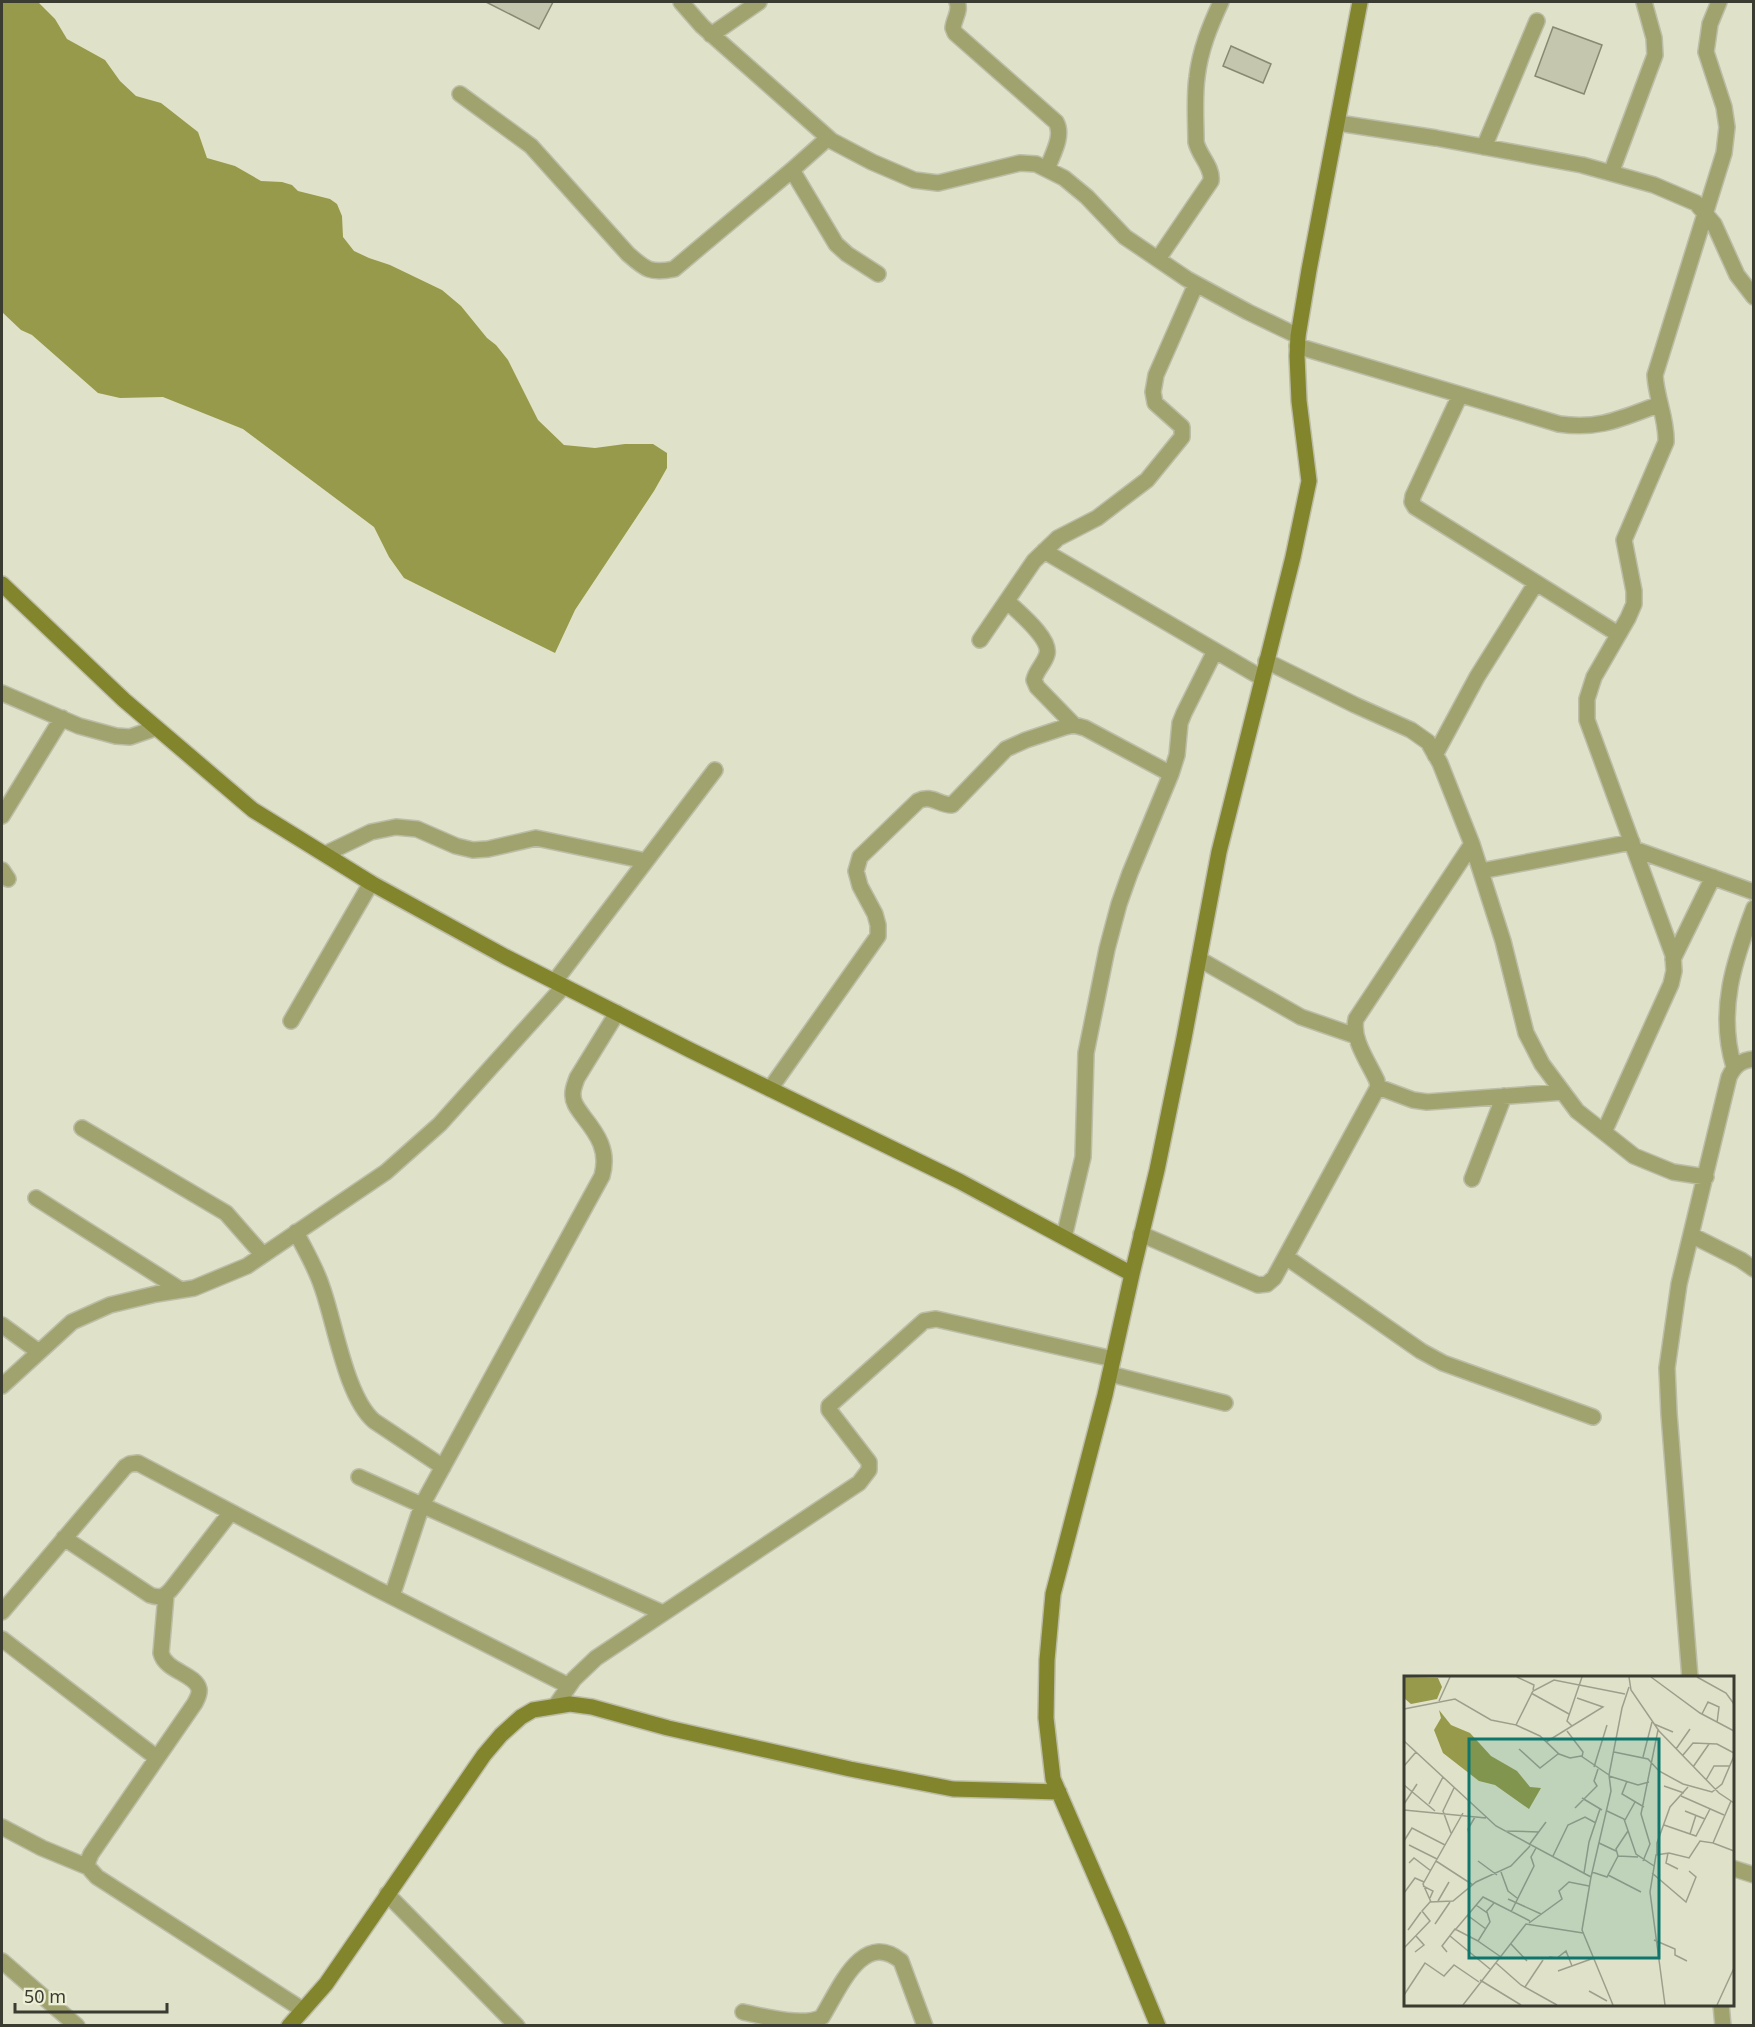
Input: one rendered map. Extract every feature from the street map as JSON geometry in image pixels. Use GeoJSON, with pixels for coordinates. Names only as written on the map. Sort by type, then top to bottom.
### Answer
{"type":"FeatureCollection","features":[{"type":"Feature","properties":{"kind":"main road"},"geometry":{"type":"LineString","coordinates":[[1154,2024],[1119,1931],[1053,1779],[1049,1761],[1046,1718],[1047,1660],[1053,1594],[1142,1234],[1219,852],[1293,557],[1309,481],[1299,401],[1298,341],[1309,270],[1360,2]]}},
{"type":"Feature","properties":{"kind":"main road"},"geometry":{"type":"LineString","coordinates":[[2,584],[124,700],[253,810],[372,883],[559,984],[959,1181],[1132,1274]]}},
{"type":"Feature","properties":{"kind":"main road"},"geometry":{"type":"LineString","coordinates":[[289,2025],[326,1984],[484,1755],[501,1735],[521,1717],[533,1710],[570,1704],[592,1707],[668,1728],[838,1767],[953,1789],[1059,1792]]}},
{"type":"Feature","properties":{"kind":"street"},"geometry":{"type":"LineString","coordinates":[[681,2],[711,35],[828,138],[872,162],[914,180],[938,183],[1020,163],[1036,164],[1064,178],[1088,197],[1125,237],[1196,284],[1298,341],[1460,395],[1559,424],[1580,427],[1599,426],[1660,405]]}},
{"type":"Feature","properties":{"kind":"street"},"geometry":{"type":"LineString","coordinates":[[711,35],[759,2]]}},
{"type":"Feature","properties":{"kind":"street"},"geometry":{"type":"LineString","coordinates":[[957,2],[959,6],[953,28],[955,33],[1060,128],[1047,169]]}},
{"type":"Feature","properties":{"kind":"street"},"geometry":{"type":"LineString","coordinates":[[1158,259],[1212,175],[1196,142],[1197,77],[1210,25],[1221,2]]}},
{"type":"Feature","properties":{"kind":"street"},"geometry":{"type":"LineString","coordinates":[[1611,173],[1655,55],[1654,38],[1644,2]]}},
{"type":"Feature","properties":{"kind":"street"},"geometry":{"type":"LineString","coordinates":[[1604,1132],[1671,984],[1674,971],[1673,959],[1587,720],[1587,699],[1594,677],[1634,604],[1634,591],[1624,540],[1666,442],[1666,429],[1656,389],[1655,375],[1724,153],[1727,127],[1724,107],[1706,52],[1710,24],[1719,2]]}},
{"type":"Feature","properties":{"kind":"street"},"geometry":{"type":"LineString","coordinates":[[1484,147],[1537,21]]}},
{"type":"Feature","properties":{"kind":"street"},"geometry":{"type":"LineString","coordinates":[[460,94],[531,146],[628,254],[644,268],[659,272],[674,269],[792,171],[828,138]]}},
{"type":"Feature","properties":{"kind":"street"},"geometry":{"type":"LineString","coordinates":[[1338,123],[1582,165],[1654,185],[1696,203],[1714,224],[1737,275],[1754,297]]}},
{"type":"Feature","properties":{"kind":"street"},"geometry":{"type":"LineString","coordinates":[[792,171],[836,244],[878,274]]}},
{"type":"Feature","properties":{"kind":"street"},"geometry":{"type":"LineString","coordinates":[[980,640],[1034,561],[1058,538],[1097,518],[1147,480],[1182,437],[1182,427],[1155,403],[1154,392],[1156,375],[1196,284]]}},
{"type":"Feature","properties":{"kind":"street"},"geometry":{"type":"LineString","coordinates":[[1460,395],[1413,496],[1412,502],[1415,507],[1618,634]]}},
{"type":"Feature","properties":{"kind":"street"},"geometry":{"type":"LineString","coordinates":[[1044,551],[1262,678]]}},
{"type":"Feature","properties":{"kind":"street"},"geometry":{"type":"LineString","coordinates":[[1435,755],[1477,677],[1536,583]]}},
{"type":"Feature","properties":{"kind":"street"},"geometry":{"type":"LineString","coordinates":[[1006,601],[1043,637],[1047,655],[1034,680],[1037,687],[1074,726]]}},
{"type":"Feature","properties":{"kind":"street"},"geometry":{"type":"LineString","coordinates":[[1064,1237],[1083,1157],[1086,1053],[1107,949],[1130,873],[1171,774],[1177,755],[1180,723],[1215,651]]}},
{"type":"Feature","properties":{"kind":"street"},"geometry":{"type":"LineString","coordinates":[[1266,661],[1411,730],[1428,742],[1472,844],[1503,941],[1526,1033],[1542,1064],[1577,1111],[1634,1156],[1673,1172],[1706,1177]]}},
{"type":"Feature","properties":{"kind":"street"},"geometry":{"type":"LineString","coordinates":[[2,693],[79,726],[123,737],[156,728]]}},
{"type":"Feature","properties":{"kind":"street"},"geometry":{"type":"LineString","coordinates":[[2,816],[62,718]]}},
{"type":"Feature","properties":{"kind":"street"},"geometry":{"type":"LineString","coordinates":[[770,1089],[878,936],[875,914],[860,886],[856,871],[860,857],[918,801],[930,798],[946,805],[952,805],[1006,749],[1065,726],[1085,728],[1171,774]]}},
{"type":"Feature","properties":{"kind":"street"},"geometry":{"type":"LineString","coordinates":[[2,1386],[72,1322],[101,1309],[156,1294],[194,1288],[247,1266],[386,1172],[440,1124],[559,984],[714,770]]}},
{"type":"Feature","properties":{"kind":"street"},"geometry":{"type":"LineString","coordinates":[[325,854],[371,832],[396,827],[417,829],[456,846],[473,850],[488,849],[536,838],[646,861]]}},
{"type":"Feature","properties":{"kind":"street"},"geometry":{"type":"LineString","coordinates":[[1142,1234],[1258,1285],[1267,1284],[1274,1278],[1378,1087],[1356,1036],[1354,1026],[1356,1018],[1472,844]]}},
{"type":"Feature","properties":{"kind":"street"},"geometry":{"type":"LineString","coordinates":[[1481,871],[1633,845],[1754,892]]}},
{"type":"Feature","properties":{"kind":"street"},"geometry":{"type":"LineString","coordinates":[[1673,959],[1713,877]]}},
{"type":"Feature","properties":{"kind":"street"},"geometry":{"type":"LineString","coordinates":[[291,1021],[372,883]]}},
{"type":"Feature","properties":{"kind":"street"},"geometry":{"type":"LineString","coordinates":[[1734,1067],[1729,1050],[1726,1018],[1735,960],[1754,908]]}},
{"type":"Feature","properties":{"kind":"street"},"geometry":{"type":"LineString","coordinates":[[1199,959],[1301,1017],[1356,1036]]}},
{"type":"Feature","properties":{"kind":"street"},"geometry":{"type":"LineString","coordinates":[[392,1596],[422,1505],[602,1176],[605,1160],[596,1132],[575,1106],[573,1088],[617,1013]]}},
{"type":"Feature","properties":{"kind":"street"},"geometry":{"type":"LineString","coordinates":[[1690,1676],[1667,1368],[1679,1284],[1729,1077],[1734,1067],[1754,1059]]}},
{"type":"Feature","properties":{"kind":"street"},"geometry":{"type":"LineString","coordinates":[[1378,1087],[1413,1100],[1427,1102],[1563,1092]]}},
{"type":"Feature","properties":{"kind":"street"},"geometry":{"type":"LineString","coordinates":[[1472,1179],[1504,1096]]}},
{"type":"Feature","properties":{"kind":"street"},"geometry":{"type":"LineString","coordinates":[[82,1128],[226,1213],[262,1255]]}},
{"type":"Feature","properties":{"kind":"street"},"geometry":{"type":"LineString","coordinates":[[36,1198],[181,1290]]}},
{"type":"Feature","properties":{"kind":"street"},"geometry":{"type":"LineString","coordinates":[[296,1232],[322,1285],[336,1337],[362,1409],[374,1421],[443,1467]]}},
{"type":"Feature","properties":{"kind":"street"},"geometry":{"type":"LineString","coordinates":[[1691,1235],[1754,1269]]}},
{"type":"Feature","properties":{"kind":"street"},"geometry":{"type":"LineString","coordinates":[[1286,1257],[1421,1351],[1443,1363],[1593,1417]]}},
{"type":"Feature","properties":{"kind":"street"},"geometry":{"type":"LineString","coordinates":[[556,1705],[574,1679],[596,1658],[859,1483],[869,1470],[869,1462],[829,1410],[829,1406],[924,1321],[936,1319],[1111,1366],[1225,1403]]}},
{"type":"Feature","properties":{"kind":"street"},"geometry":{"type":"LineString","coordinates":[[2,1325],[39,1352]]}},
{"type":"Feature","properties":{"kind":"street"},"geometry":{"type":"LineString","coordinates":[[2,1611],[125,1467],[138,1463],[569,1686]]}},
{"type":"Feature","properties":{"kind":"street"},"geometry":{"type":"LineString","coordinates":[[359,1477],[663,1613]]}},
{"type":"Feature","properties":{"kind":"street"},"geometry":{"type":"LineString","coordinates":[[64,1538],[150,1595],[159,1598],[166,1595],[231,1512]]}},
{"type":"Feature","properties":{"kind":"street"},"geometry":{"type":"LineString","coordinates":[[88,1867],[91,1854],[195,1703],[200,1692],[199,1686],[162,1658],[166,1595]]}},
{"type":"Feature","properties":{"kind":"street"},"geometry":{"type":"LineString","coordinates":[[2,1640],[157,1758]]}},
{"type":"Feature","properties":{"kind":"street"},"geometry":{"type":"LineString","coordinates":[[2,1827],[42,1848],[88,1867],[97,1877],[303,2010]]}},
{"type":"Feature","properties":{"kind":"street"},"geometry":{"type":"LineString","coordinates":[[1734,1869],[1754,1875]]}},
{"type":"Feature","properties":{"kind":"street"},"geometry":{"type":"LineString","coordinates":[[387,1893],[517,2025]]}},
{"type":"Feature","properties":{"kind":"street"},"geometry":{"type":"LineString","coordinates":[[743,2012],[793,2023],[816,2022],[822,2017],[857,1960],[873,1953],[884,1952],[894,1955],[901,1961],[925,2025]]}},
{"type":"Feature","properties":{"kind":"street"},"geometry":{"type":"LineString","coordinates":[[2,1961],[76,2025]]}},
{"type":"Feature","properties":{"kind":"street"},"geometry":{"type":"LineString","coordinates":[[1721,2006],[1723,2025]]}},
{"type":"Feature","properties":{"kind":"shaded area"},"geometry":{"type":"Polygon","coordinates":[[[2,2],[38,2],[55,19],[67,39],[105,60],[120,81],[136,96],[161,103],[198,132],[207,158],[235,166],[261,181],[292,185],[298,191],[330,199],[337,204],[342,216],[343,237],[354,251],[442,290],[461,306],[508,360],[538,420],[564,445],[595,448],[625,444],[653,444],[667,453],[667,468],[575,610],[555,653],[404,578],[389,557],[374,527],[243,429],[163,397],[120,398],[98,393],[2,312],[2,2]]]}},
{"type":"Feature","properties":{"kind":"building"},"geometry":{"type":"Polygon","coordinates":[[[486,2],[553,2],[539,29],[486,2]]]}},
{"type":"Feature","properties":{"kind":"building"},"geometry":{"type":"Polygon","coordinates":[[[1553,27],[1602,45],[1584,94],[1535,76],[1553,27]]]}},
{"type":"Feature","properties":{"kind":"building"},"geometry":{"type":"Polygon","coordinates":[[[1231,46],[1271,64],[1263,83],[1223,66],[1231,46]]]}}]}
